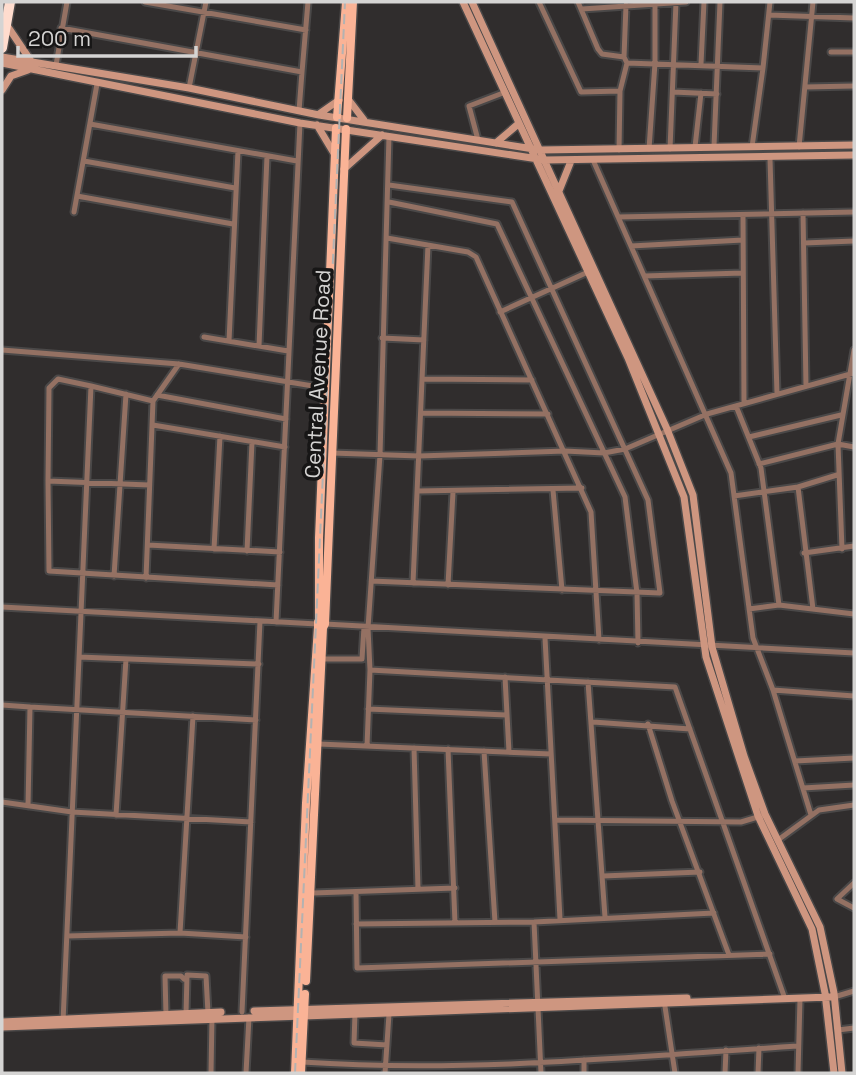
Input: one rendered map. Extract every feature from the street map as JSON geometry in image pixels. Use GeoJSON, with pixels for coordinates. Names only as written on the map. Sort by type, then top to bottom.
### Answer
{"type":"FeatureCollection","features":[{"type":"Feature","properties":{"kind":"highway"},"geometry":{"type":"LineString","coordinates":[[2,48],[10,2]]}},
{"type":"Feature","properties":{"kind":"main road"},"geometry":{"type":"LineString","coordinates":[[346,2],[343,99],[365,121]]}},
{"type":"Feature","properties":{"kind":"main road"},"geometry":{"type":"LineString","coordinates":[[295,1073],[301,1012],[321,624],[325,388],[335,156],[341,123],[353,2]]}},
{"type":"Feature","properties":{"kind":"main road"},"geometry":{"type":"LineString","coordinates":[[463,2],[517,125],[663,431]]}},
{"type":"Feature","properties":{"kind":"main road"},"geometry":{"type":"LineString","coordinates":[[472,2],[559,191],[663,431],[684,497],[708,647],[761,815],[812,929],[831,995],[834,1073]]}},
{"type":"Feature","properties":{"kind":"main road"},"geometry":{"type":"LineString","coordinates":[[6,24],[30,65]]}},
{"type":"Feature","properties":{"kind":"main road"},"geometry":{"type":"LineString","coordinates":[[2,57],[97,84],[300,123],[317,125],[365,121],[540,150],[854,145]]}},
{"type":"Feature","properties":{"kind":"main road"},"geometry":{"type":"LineString","coordinates":[[2,63],[56,65],[189,88],[318,114],[386,136],[545,160],[770,159],[854,155]]}},
{"type":"Feature","properties":{"kind":"main road"},"geometry":{"type":"LineString","coordinates":[[2,90],[11,76],[30,65]]}},
{"type":"Feature","properties":{"kind":"main road"},"geometry":{"type":"LineString","coordinates":[[318,114],[343,99]]}},
{"type":"Feature","properties":{"kind":"main road","name":"Central Avenue Road"},"geometry":{"type":"LineString","coordinates":[[301,1073],[301,1012],[313,893],[323,659],[321,624],[344,169],[341,123]]}},
{"type":"Feature","properties":{"kind":"main road"},"geometry":{"type":"LineString","coordinates":[[317,125],[335,156]]}},
{"type":"Feature","properties":{"kind":"main road"},"geometry":{"type":"LineString","coordinates":[[496,143],[517,125]]}},
{"type":"Feature","properties":{"kind":"main road"},"geometry":{"type":"LineString","coordinates":[[344,169],[386,136]]}},
{"type":"Feature","properties":{"kind":"main road"},"geometry":{"type":"LineString","coordinates":[[769,146],[770,159]]}},
{"type":"Feature","properties":{"kind":"main road"},"geometry":{"type":"LineString","coordinates":[[751,159],[752,147]]}},
{"type":"Feature","properties":{"kind":"main road"},"geometry":{"type":"LineString","coordinates":[[559,191],[571,161]]}},
{"type":"Feature","properties":{"kind":"main road"},"geometry":{"type":"LineString","coordinates":[[761,815],[778,840],[820,927],[838,1030],[842,1073]]}},
{"type":"Feature","properties":{"kind":"main road"},"geometry":{"type":"LineString","coordinates":[[664,1002],[831,995]]}},
{"type":"Feature","properties":{"kind":"main road"},"geometry":{"type":"LineString","coordinates":[[2,1022],[800,999],[831,995]]}},
{"type":"Feature","properties":{"kind":"main road"},"geometry":{"type":"LineString","coordinates":[[301,1012],[389,1014],[538,1006]]}},
{"type":"Feature","properties":{"kind":"main road"},"geometry":{"type":"LineString","coordinates":[[2,1027],[166,1015],[211,1015]]}},
{"type":"Feature","properties":{"kind":"street"},"geometry":{"type":"LineString","coordinates":[[56,65],[66,2]]}},
{"type":"Feature","properties":{"kind":"street"},"geometry":{"type":"LineString","coordinates":[[145,2],[306,30]]}},
{"type":"Feature","properties":{"kind":"street"},"geometry":{"type":"LineString","coordinates":[[189,88],[206,2]]}},
{"type":"Feature","properties":{"kind":"street"},"geometry":{"type":"LineString","coordinates":[[299,111],[308,2]]}},
{"type":"Feature","properties":{"kind":"street"},"geometry":{"type":"LineString","coordinates":[[539,2],[581,92],[620,91]]}},
{"type":"Feature","properties":{"kind":"street"},"geometry":{"type":"LineString","coordinates":[[578,2],[602,54],[655,63],[763,68]]}},
{"type":"Feature","properties":{"kind":"street"},"geometry":{"type":"LineString","coordinates":[[582,9],[686,2]]}},
{"type":"Feature","properties":{"kind":"street"},"geometry":{"type":"LineString","coordinates":[[701,64],[704,2]]}},
{"type":"Feature","properties":{"kind":"street"},"geometry":{"type":"LineString","coordinates":[[714,146],[720,2]]}},
{"type":"Feature","properties":{"kind":"street"},"geometry":{"type":"LineString","coordinates":[[752,147],[770,2]]}},
{"type":"Feature","properties":{"kind":"street"},"geometry":{"type":"LineString","coordinates":[[799,147],[813,2]]}},
{"type":"Feature","properties":{"kind":"street"},"geometry":{"type":"LineString","coordinates":[[649,149],[655,63],[655,3]]}},
{"type":"Feature","properties":{"kind":"street"},"geometry":{"type":"LineString","coordinates":[[670,149],[674,64],[673,3]]}},
{"type":"Feature","properties":{"kind":"street"},"geometry":{"type":"LineString","coordinates":[[619,150],[620,91],[625,60],[625,5]]}},
{"type":"Feature","properties":{"kind":"street"},"geometry":{"type":"LineString","coordinates":[[769,15],[812,19],[854,18]]}},
{"type":"Feature","properties":{"kind":"street"},"geometry":{"type":"LineString","coordinates":[[61,28],[302,72]]}},
{"type":"Feature","properties":{"kind":"street"},"geometry":{"type":"LineString","coordinates":[[831,52],[854,52]]}},
{"type":"Feature","properties":{"kind":"street"},"geometry":{"type":"LineString","coordinates":[[74,212],[97,84]]}},
{"type":"Feature","properties":{"kind":"street"},"geometry":{"type":"LineString","coordinates":[[805,87],[854,86]]}},
{"type":"Feature","properties":{"kind":"street"},"geometry":{"type":"LineString","coordinates":[[673,92],[717,94]]}},
{"type":"Feature","properties":{"kind":"street"},"geometry":{"type":"LineString","coordinates":[[478,140],[470,106],[503,93]]}},
{"type":"Feature","properties":{"kind":"street"},"geometry":{"type":"LineString","coordinates":[[695,148],[701,93]]}},
{"type":"Feature","properties":{"kind":"street"},"geometry":{"type":"LineString","coordinates":[[276,622],[300,123]]}},
{"type":"Feature","properties":{"kind":"street"},"geometry":{"type":"LineString","coordinates":[[90,124],[297,161]]}},
{"type":"Feature","properties":{"kind":"street"},"geometry":{"type":"LineString","coordinates":[[323,659],[362,659],[366,627],[380,455],[382,338],[389,202],[386,136]]}},
{"type":"Feature","properties":{"kind":"street"},"geometry":{"type":"LineString","coordinates":[[229,341],[238,151]]}},
{"type":"Feature","properties":{"kind":"street"},"geometry":{"type":"LineString","coordinates":[[259,346],[267,156]]}},
{"type":"Feature","properties":{"kind":"street"},"geometry":{"type":"LineString","coordinates":[[770,159],[777,394]]}},
{"type":"Feature","properties":{"kind":"street"},"geometry":{"type":"LineString","coordinates":[[593,160],[731,473],[753,638],[773,690],[811,815]]}},
{"type":"Feature","properties":{"kind":"street"},"geometry":{"type":"LineString","coordinates":[[83,161],[235,188]]}},
{"type":"Feature","properties":{"kind":"street"},"geometry":{"type":"LineString","coordinates":[[370,581],[660,593],[648,500],[512,202],[389,185]]}},
{"type":"Feature","properties":{"kind":"street"},"geometry":{"type":"LineString","coordinates":[[77,196],[233,225]]}},
{"type":"Feature","properties":{"kind":"street"},"geometry":{"type":"LineString","coordinates":[[389,202],[497,224],[625,497],[636,593],[638,643]]}},
{"type":"Feature","properties":{"kind":"street"},"geometry":{"type":"LineString","coordinates":[[618,217],[854,212]]}},
{"type":"Feature","properties":{"kind":"street"},"geometry":{"type":"LineString","coordinates":[[803,213],[806,386]]}},
{"type":"Feature","properties":{"kind":"street"},"geometry":{"type":"LineString","coordinates":[[743,215],[744,404]]}},
{"type":"Feature","properties":{"kind":"street"},"geometry":{"type":"LineString","coordinates":[[387,238],[468,252],[476,257],[592,512],[599,640]]}},
{"type":"Feature","properties":{"kind":"street"},"geometry":{"type":"LineString","coordinates":[[631,246],[743,240]]}},
{"type":"Feature","properties":{"kind":"street"},"geometry":{"type":"LineString","coordinates":[[804,243],[854,242]]}},
{"type":"Feature","properties":{"kind":"street"},"geometry":{"type":"LineString","coordinates":[[412,583],[428,245]]}},
{"type":"Feature","properties":{"kind":"street"},"geometry":{"type":"LineString","coordinates":[[500,312],[588,272]]}},
{"type":"Feature","properties":{"kind":"street"},"geometry":{"type":"LineString","coordinates":[[644,276],[743,273]]}},
{"type":"Feature","properties":{"kind":"street"},"geometry":{"type":"LineString","coordinates":[[204,337],[288,351]]}},
{"type":"Feature","properties":{"kind":"street"},"geometry":{"type":"LineString","coordinates":[[382,338],[424,340]]}},
{"type":"Feature","properties":{"kind":"street"},"geometry":{"type":"LineString","coordinates":[[2,350],[179,364],[325,388]]}},
{"type":"Feature","properties":{"kind":"street"},"geometry":{"type":"LineString","coordinates":[[842,549],[837,475],[838,444],[854,350]]}},
{"type":"Feature","properties":{"kind":"street"},"geometry":{"type":"LineString","coordinates":[[146,578],[155,398],[179,364]]}},
{"type":"Feature","properties":{"kind":"street"},"geometry":{"type":"LineString","coordinates":[[331,453],[419,456],[565,451],[604,453],[625,449],[707,414],[852,373]]}},
{"type":"Feature","properties":{"kind":"street"},"geometry":{"type":"LineString","coordinates":[[278,585],[49,571],[49,388],[58,379],[126,394],[286,419]]}},
{"type":"Feature","properties":{"kind":"street"},"geometry":{"type":"LineString","coordinates":[[422,379],[532,380]]}},
{"type":"Feature","properties":{"kind":"street"},"geometry":{"type":"LineString","coordinates":[[63,1022],[84,482],[91,386]]}},
{"type":"Feature","properties":{"kind":"street"},"geometry":{"type":"LineString","coordinates":[[114,576],[126,394]]}},
{"type":"Feature","properties":{"kind":"street"},"geometry":{"type":"LineString","coordinates":[[736,406],[759,464],[779,605]]}},
{"type":"Feature","properties":{"kind":"street"},"geometry":{"type":"LineString","coordinates":[[421,413],[548,414]]}},
{"type":"Feature","properties":{"kind":"street"},"geometry":{"type":"LineString","coordinates":[[749,437],[841,415]]}},
{"type":"Feature","properties":{"kind":"street"},"geometry":{"type":"LineString","coordinates":[[153,425],[285,447]]}},
{"type":"Feature","properties":{"kind":"street"},"geometry":{"type":"LineString","coordinates":[[214,549],[220,436]]}},
{"type":"Feature","properties":{"kind":"street"},"geometry":{"type":"LineString","coordinates":[[247,551],[252,442]]}},
{"type":"Feature","properties":{"kind":"street"},"geometry":{"type":"LineString","coordinates":[[759,464],[838,444],[854,447]]}},
{"type":"Feature","properties":{"kind":"street"},"geometry":{"type":"LineString","coordinates":[[734,496],[798,487],[837,475]]}},
{"type":"Feature","properties":{"kind":"street"},"geometry":{"type":"LineString","coordinates":[[48,481],[149,485]]}},
{"type":"Feature","properties":{"kind":"street"},"geometry":{"type":"LineString","coordinates":[[798,487],[804,554],[813,609]]}},
{"type":"Feature","properties":{"kind":"street"},"geometry":{"type":"LineString","coordinates":[[418,491],[582,488]]}},
{"type":"Feature","properties":{"kind":"street"},"geometry":{"type":"LineString","coordinates":[[553,490],[562,590]]}},
{"type":"Feature","properties":{"kind":"street"},"geometry":{"type":"LineString","coordinates":[[448,584],[453,492]]}},
{"type":"Feature","properties":{"kind":"street"},"geometry":{"type":"LineString","coordinates":[[148,545],[280,552]]}},
{"type":"Feature","properties":{"kind":"street"},"geometry":{"type":"LineString","coordinates":[[804,554],[854,545]]}},
{"type":"Feature","properties":{"kind":"street"},"geometry":{"type":"LineString","coordinates":[[749,610],[779,605],[854,614]]}},
{"type":"Feature","properties":{"kind":"street"},"geometry":{"type":"LineString","coordinates":[[2,607],[854,653]]}},
{"type":"Feature","properties":{"kind":"street"},"geometry":{"type":"LineString","coordinates":[[246,1073],[246,937],[261,621]]}},
{"type":"Feature","properties":{"kind":"street"},"geometry":{"type":"LineString","coordinates":[[366,627],[370,670],[367,746]]}},
{"type":"Feature","properties":{"kind":"street"},"geometry":{"type":"LineString","coordinates":[[544,638],[560,919]]}},
{"type":"Feature","properties":{"kind":"street"},"geometry":{"type":"LineString","coordinates":[[79,657],[258,663]]}},
{"type":"Feature","properties":{"kind":"street"},"geometry":{"type":"LineString","coordinates":[[116,815],[126,659]]}},
{"type":"Feature","properties":{"kind":"street"},"geometry":{"type":"LineString","coordinates":[[370,670],[675,687],[784,996]]}},
{"type":"Feature","properties":{"kind":"street"},"geometry":{"type":"LineString","coordinates":[[505,677],[509,752]]}},
{"type":"Feature","properties":{"kind":"street"},"geometry":{"type":"LineString","coordinates":[[588,682],[593,722],[605,917]]}},
{"type":"Feature","properties":{"kind":"street"},"geometry":{"type":"LineString","coordinates":[[773,690],[854,696]]}},
{"type":"Feature","properties":{"kind":"street"},"geometry":{"type":"LineString","coordinates":[[2,705],[256,720]]}},
{"type":"Feature","properties":{"kind":"street"},"geometry":{"type":"LineString","coordinates":[[28,806],[30,707]]}},
{"type":"Feature","properties":{"kind":"street"},"geometry":{"type":"LineString","coordinates":[[368,709],[506,715]]}},
{"type":"Feature","properties":{"kind":"street"},"geometry":{"type":"LineString","coordinates":[[180,933],[193,716]]}},
{"type":"Feature","properties":{"kind":"street"},"geometry":{"type":"LineString","coordinates":[[593,722],[690,729]]}},
{"type":"Feature","properties":{"kind":"street"},"geometry":{"type":"LineString","coordinates":[[648,724],[729,955]]}},
{"type":"Feature","properties":{"kind":"street"},"geometry":{"type":"LineString","coordinates":[[318,744],[551,754]]}},
{"type":"Feature","properties":{"kind":"street"},"geometry":{"type":"LineString","coordinates":[[414,748],[418,889]]}},
{"type":"Feature","properties":{"kind":"street"},"geometry":{"type":"LineString","coordinates":[[448,749],[455,923]]}},
{"type":"Feature","properties":{"kind":"street"},"geometry":{"type":"LineString","coordinates":[[484,751],[495,922]]}},
{"type":"Feature","properties":{"kind":"street"},"geometry":{"type":"LineString","coordinates":[[795,761],[854,758]]}},
{"type":"Feature","properties":{"kind":"street"},"geometry":{"type":"LineString","coordinates":[[803,788],[854,785]]}},
{"type":"Feature","properties":{"kind":"street"},"geometry":{"type":"LineString","coordinates":[[2,802],[72,812],[251,822]]}},
{"type":"Feature","properties":{"kind":"street"},"geometry":{"type":"LineString","coordinates":[[778,840],[819,810],[854,805]]}},
{"type":"Feature","properties":{"kind":"street"},"geometry":{"type":"LineString","coordinates":[[555,820],[741,822],[761,815]]}},
{"type":"Feature","properties":{"kind":"street"},"geometry":{"type":"LineString","coordinates":[[603,876],[699,872]]}},
{"type":"Feature","properties":{"kind":"street"},"geometry":{"type":"LineString","coordinates":[[854,883],[837,899],[854,908]]}},
{"type":"Feature","properties":{"kind":"street"},"geometry":{"type":"LineString","coordinates":[[313,893],[455,888]]}},
{"type":"Feature","properties":{"kind":"street"},"geometry":{"type":"LineString","coordinates":[[356,892],[357,968],[770,954]]}},
{"type":"Feature","properties":{"kind":"street"},"geometry":{"type":"LineString","coordinates":[[356,924],[534,922],[714,913]]}},
{"type":"Feature","properties":{"kind":"street"},"geometry":{"type":"LineString","coordinates":[[534,922],[541,1073]]}},
{"type":"Feature","properties":{"kind":"street"},"geometry":{"type":"LineString","coordinates":[[67,936],[180,933],[246,937]]}},
{"type":"Feature","properties":{"kind":"street"},"geometry":{"type":"LineString","coordinates":[[166,1015],[167,975],[184,977],[185,1014]]}},
{"type":"Feature","properties":{"kind":"street"},"geometry":{"type":"LineString","coordinates":[[185,1014],[187,975],[206,976],[211,1015],[211,1073]]}},
{"type":"Feature","properties":{"kind":"street"},"geometry":{"type":"LineString","coordinates":[[831,995],[854,990]]}},
{"type":"Feature","properties":{"kind":"street"},"geometry":{"type":"LineString","coordinates":[[798,1073],[800,999]]}},
{"type":"Feature","properties":{"kind":"street"},"geometry":{"type":"LineString","coordinates":[[664,1002],[675,1073]]}},
{"type":"Feature","properties":{"kind":"street"},"geometry":{"type":"LineString","coordinates":[[355,1013],[354,1043],[387,1045]]}},
{"type":"Feature","properties":{"kind":"street"},"geometry":{"type":"LineString","coordinates":[[386,1073],[389,1014]]}},
{"type":"Feature","properties":{"kind":"street"},"geometry":{"type":"LineString","coordinates":[[838,1030],[854,1027]]}},
{"type":"Feature","properties":{"kind":"street"},"geometry":{"type":"LineString","coordinates":[[302,1062],[386,1066],[541,1062],[797,1046]]}},
{"type":"Feature","properties":{"kind":"street"},"geometry":{"type":"LineString","coordinates":[[758,1073],[759,1048]]}},
{"type":"Feature","properties":{"kind":"street"},"geometry":{"type":"LineString","coordinates":[[725,1073],[726,1051]]}},
{"type":"Feature","properties":{"kind":"street"},"geometry":{"type":"LineString","coordinates":[[584,1060],[584,1073]]}},
{"type":"Feature","properties":{"kind":"street"},"geometry":{"type":"LineString","coordinates":[[411,1065],[411,1073]]}},
{"type":"Feature","properties":{"kind":"street"},"geometry":{"type":"LineString","coordinates":[[356,1073],[357,1066]]}},
{"type":"Feature","properties":{"kind":"railway"},"geometry":{"type":"LineString","coordinates":[[295,1073],[345,2]]}}]}
